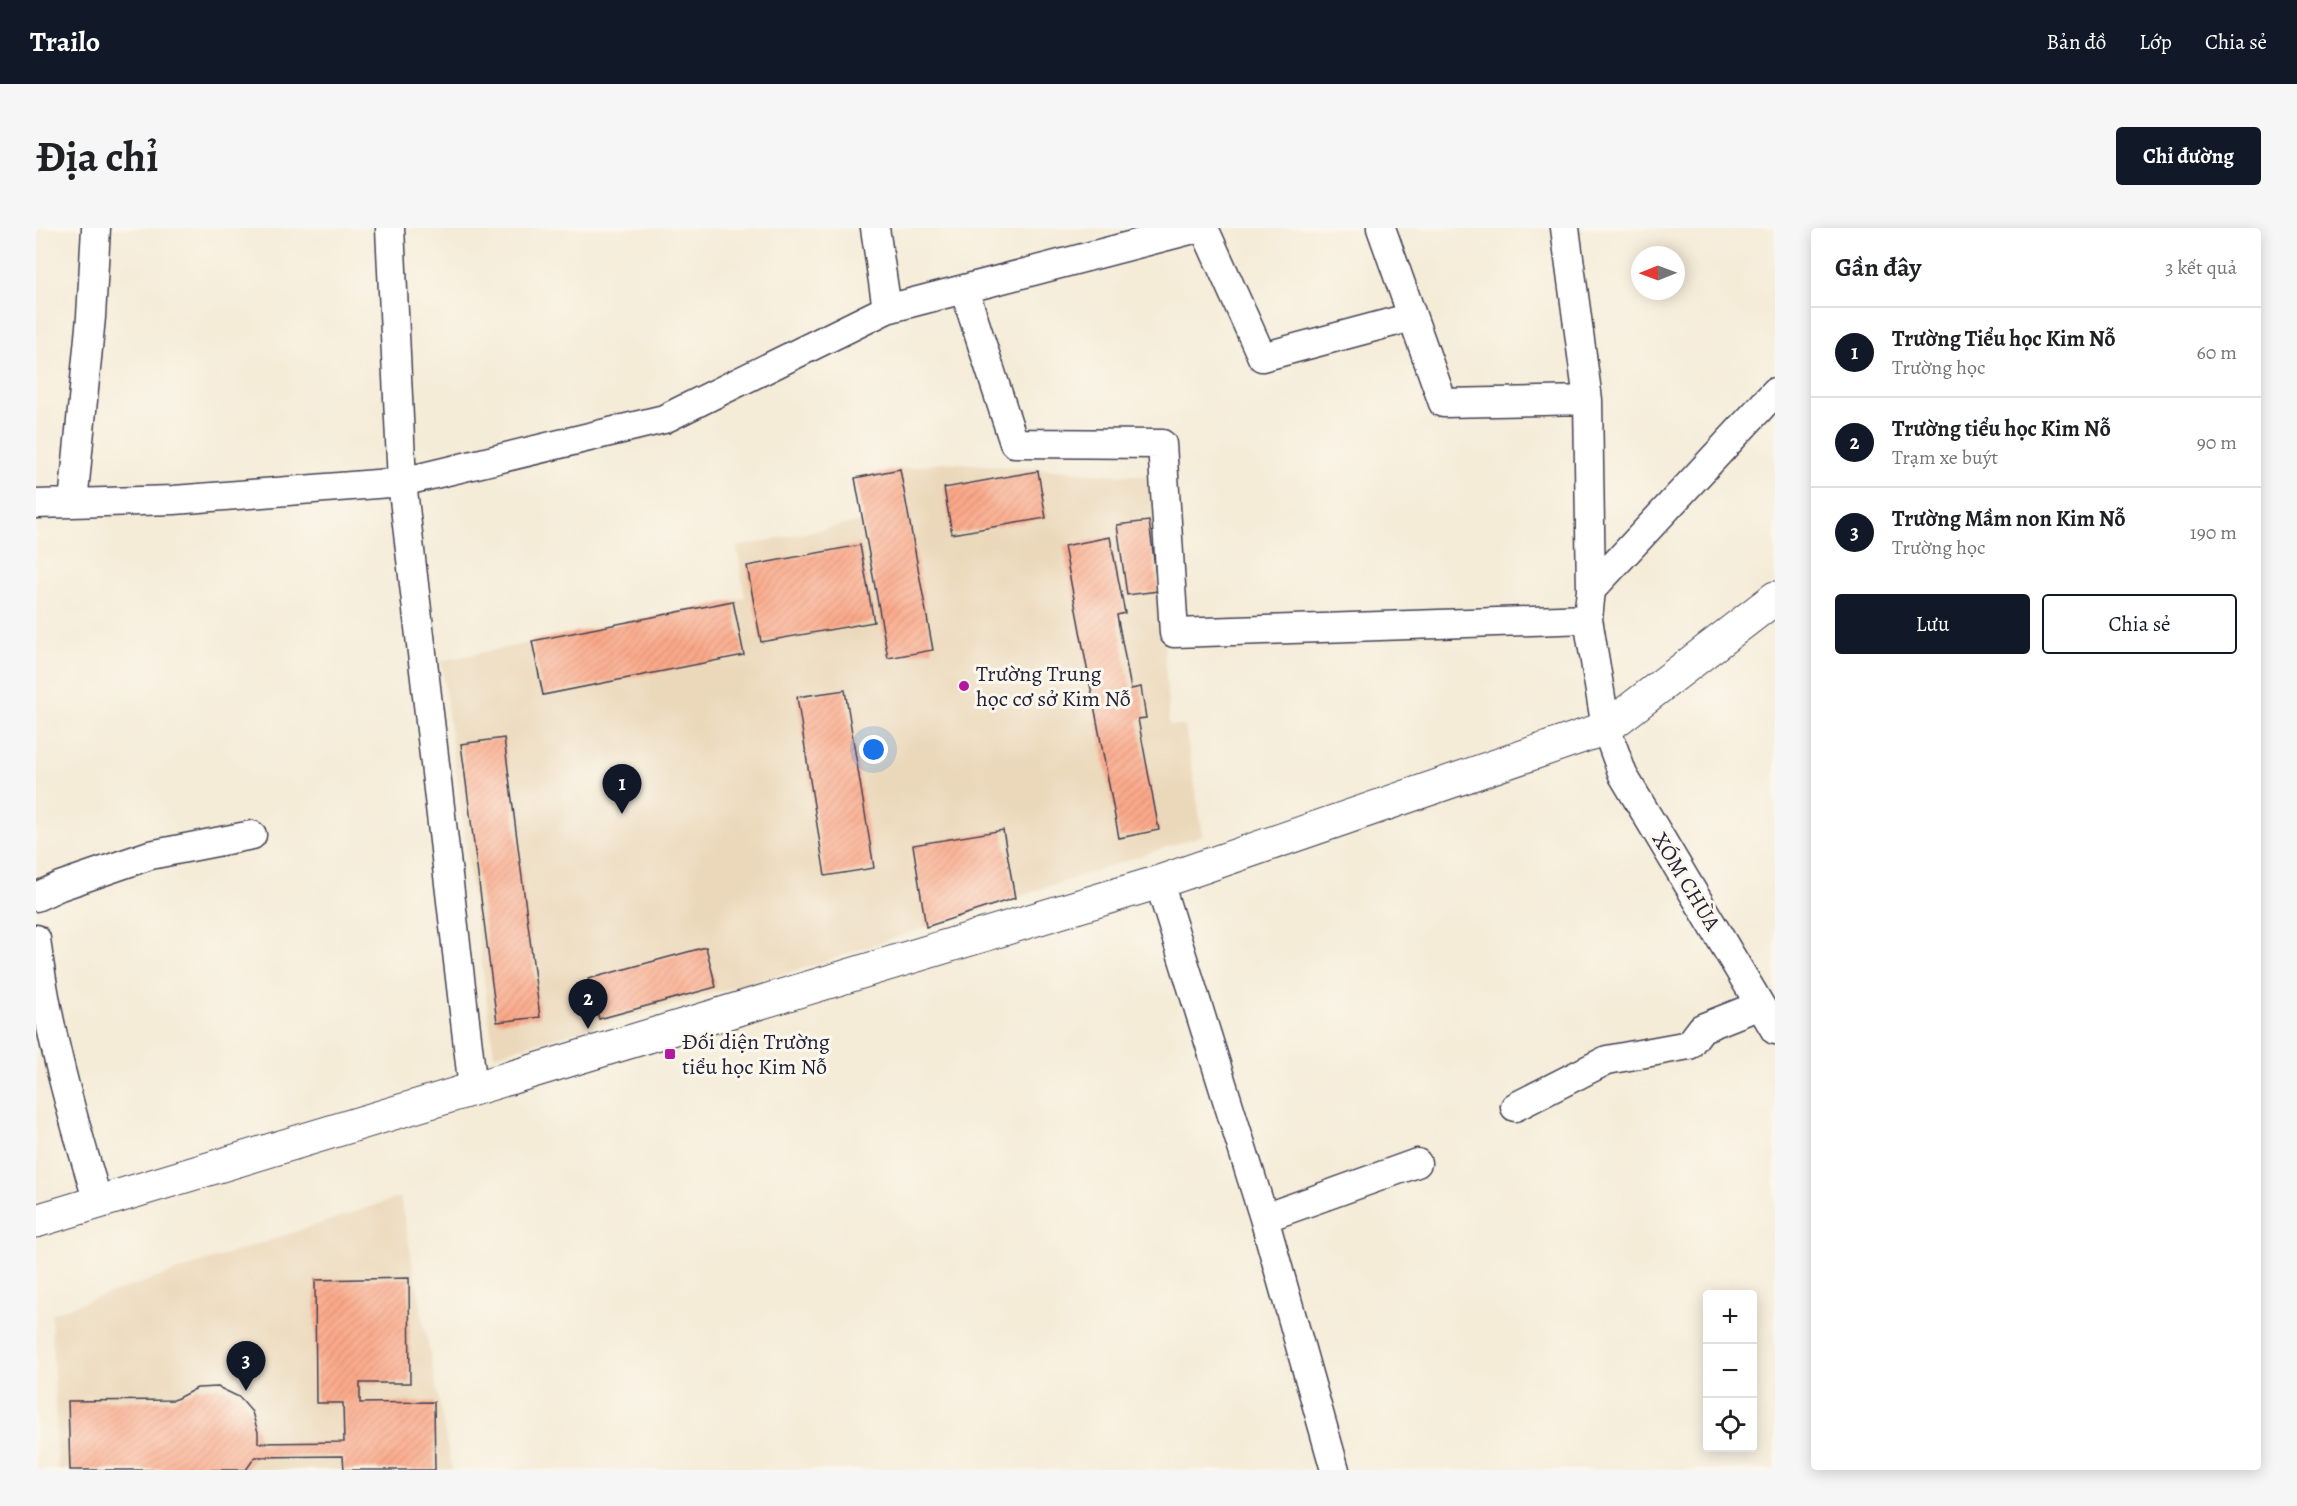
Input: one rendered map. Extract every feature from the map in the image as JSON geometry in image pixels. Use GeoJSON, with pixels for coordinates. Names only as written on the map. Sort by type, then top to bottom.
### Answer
{"type":"FeatureCollection","features":[{"type":"Feature","properties":{"kind":"street"},"geometry":{"type":"LineString","coordinates":[[73,503],[91,317],[96,228]]}},
{"type":"Feature","properties":{"kind":"street"},"geometry":{"type":"LineString","coordinates":[[390,228],[402,482],[472,1089]]}},
{"type":"Feature","properties":{"kind":"street"},"geometry":{"type":"LineString","coordinates":[[875,228],[887,309]]}},
{"type":"Feature","properties":{"kind":"street"},"geometry":{"type":"LineString","coordinates":[[36,504],[174,500],[402,482],[664,419],[887,309],[1198,228]]}},
{"type":"Feature","properties":{"kind":"street"},"geometry":{"type":"LineString","coordinates":[[1204,228],[1262,357],[1412,317]]}},
{"type":"Feature","properties":{"kind":"street"},"geometry":{"type":"LineString","coordinates":[[1381,228],[1443,402],[1588,400]]}},
{"type":"Feature","properties":{"kind":"street","name":"XÓM CHÙA"},"geometry":{"type":"LineString","coordinates":[[1565,228],[1588,400],[1591,590],[1588,619],[1606,728],[1623,775],[1775,1030]]}},
{"type":"Feature","properties":{"kind":"street"},"geometry":{"type":"LineString","coordinates":[[964,288],[1014,443],[1162,444],[1174,633],[1588,619]]}},
{"type":"Feature","properties":{"kind":"street"},"geometry":{"type":"LineString","coordinates":[[1591,590],[1775,392]]}},
{"type":"Feature","properties":{"kind":"street"},"geometry":{"type":"LineString","coordinates":[[36,1221],[1159,882],[1606,728],[1775,598]]}},
{"type":"Feature","properties":{"kind":"street"},"geometry":{"type":"LineString","coordinates":[[36,897],[70,882],[140,858],[252,836]]}},
{"type":"Feature","properties":{"kind":"street"},"geometry":{"type":"LineString","coordinates":[[1159,882],[1264,1218],[1335,1470]]}},
{"type":"Feature","properties":{"kind":"street"},"geometry":{"type":"LineString","coordinates":[[36,939],[49,1019],[63,1082],[98,1202]]}},
{"type":"Feature","properties":{"kind":"street"},"geometry":{"type":"LineString","coordinates":[[1515,1107],[1607,1060],[1689,1046],[1702,1028],[1760,1005]]}},
{"type":"Feature","properties":{"kind":"street"},"geometry":{"type":"LineString","coordinates":[[1264,1218],[1417,1163]]}},
{"type":"Feature","properties":{"kind":"shaded area"},"geometry":{"type":"Polygon","coordinates":[[[943,462],[1154,477],[1169,725],[1185,726],[1203,835],[808,967],[494,1055],[441,661],[745,598],[737,547],[863,521],[855,478],[943,462]]]}},
{"type":"Feature","properties":{"kind":"shaded area"},"geometry":{"type":"Polygon","coordinates":[[[400,1197],[452,1470],[58,1470],[51,1313],[400,1197]]]}},
{"type":"Feature","properties":{"kind":"building"},"geometry":{"type":"Polygon","coordinates":[[[900,469],[933,650],[888,658],[855,478],[900,469]]]}},
{"type":"Feature","properties":{"kind":"building"},"geometry":{"type":"Polygon","coordinates":[[[1038,471],[1046,518],[952,534],[944,488],[1038,471]]]}},
{"type":"Feature","properties":{"kind":"building"},"geometry":{"type":"Polygon","coordinates":[[[1149,521],[1158,591],[1127,595],[1117,525],[1149,521]]]}},
{"type":"Feature","properties":{"kind":"building"},"geometry":{"type":"Polygon","coordinates":[[[1110,537],[1125,613],[1117,615],[1131,689],[1141,687],[1146,718],[1138,719],[1159,830],[1119,838],[1064,546],[1110,537]]]}},
{"type":"Feature","properties":{"kind":"building"},"geometry":{"type":"Polygon","coordinates":[[[860,545],[874,622],[761,642],[747,566],[860,545]]]}},
{"type":"Feature","properties":{"kind":"building"},"geometry":{"type":"Polygon","coordinates":[[[733,601],[744,655],[543,695],[532,641],[733,601]]]}},
{"type":"Feature","properties":{"kind":"building"},"geometry":{"type":"Polygon","coordinates":[[[845,690],[874,868],[825,876],[797,697],[845,690]]]}},
{"type":"Feature","properties":{"kind":"building"},"geometry":{"type":"Polygon","coordinates":[[[504,738],[540,1017],[497,1022],[461,744],[504,738]]]}},
{"type":"Feature","properties":{"kind":"building"},"geometry":{"type":"Polygon","coordinates":[[[1003,830],[1015,898],[926,927],[913,845],[1003,830]]]}},
{"type":"Feature","properties":{"kind":"building"},"geometry":{"type":"Polygon","coordinates":[[[706,947],[716,987],[599,1019],[588,979],[706,947]]]}},
{"type":"Feature","properties":{"kind":"building"},"geometry":{"type":"Polygon","coordinates":[[[409,1278],[410,1383],[360,1383],[360,1403],[434,1402],[435,1470],[344,1470],[343,1456],[255,1457],[246,1470],[70,1470],[68,1401],[174,1400],[197,1388],[218,1387],[239,1397],[252,1412],[258,1432],[258,1443],[344,1442],[343,1403],[316,1403],[315,1280],[409,1278]]]}},
{"type":"Feature","properties":{"kind":"place","name":"Trường Trung học cơ sở Kim Nỗ"},"geometry":{"type":"Point","coordinates":[964,686]}},
{"type":"Feature","properties":{"kind":"place","name":"Trường Tiểu học Kim Nỗ"},"geometry":{"type":"Point","coordinates":[622,814]}},
{"type":"Feature","properties":{"kind":"place","name":"Trường tiểu học Kim Nỗ"},"geometry":{"type":"Point","coordinates":[588,1029]}},
{"type":"Feature","properties":{"kind":"place","name":"Đối diện Trường tiểu học Kim Nỗ"},"geometry":{"type":"Point","coordinates":[670,1054]}},
{"type":"Feature","properties":{"kind":"place","name":"Trường Mầm non Kim Nỗ"},"geometry":{"type":"Point","coordinates":[246,1391]}}]}
